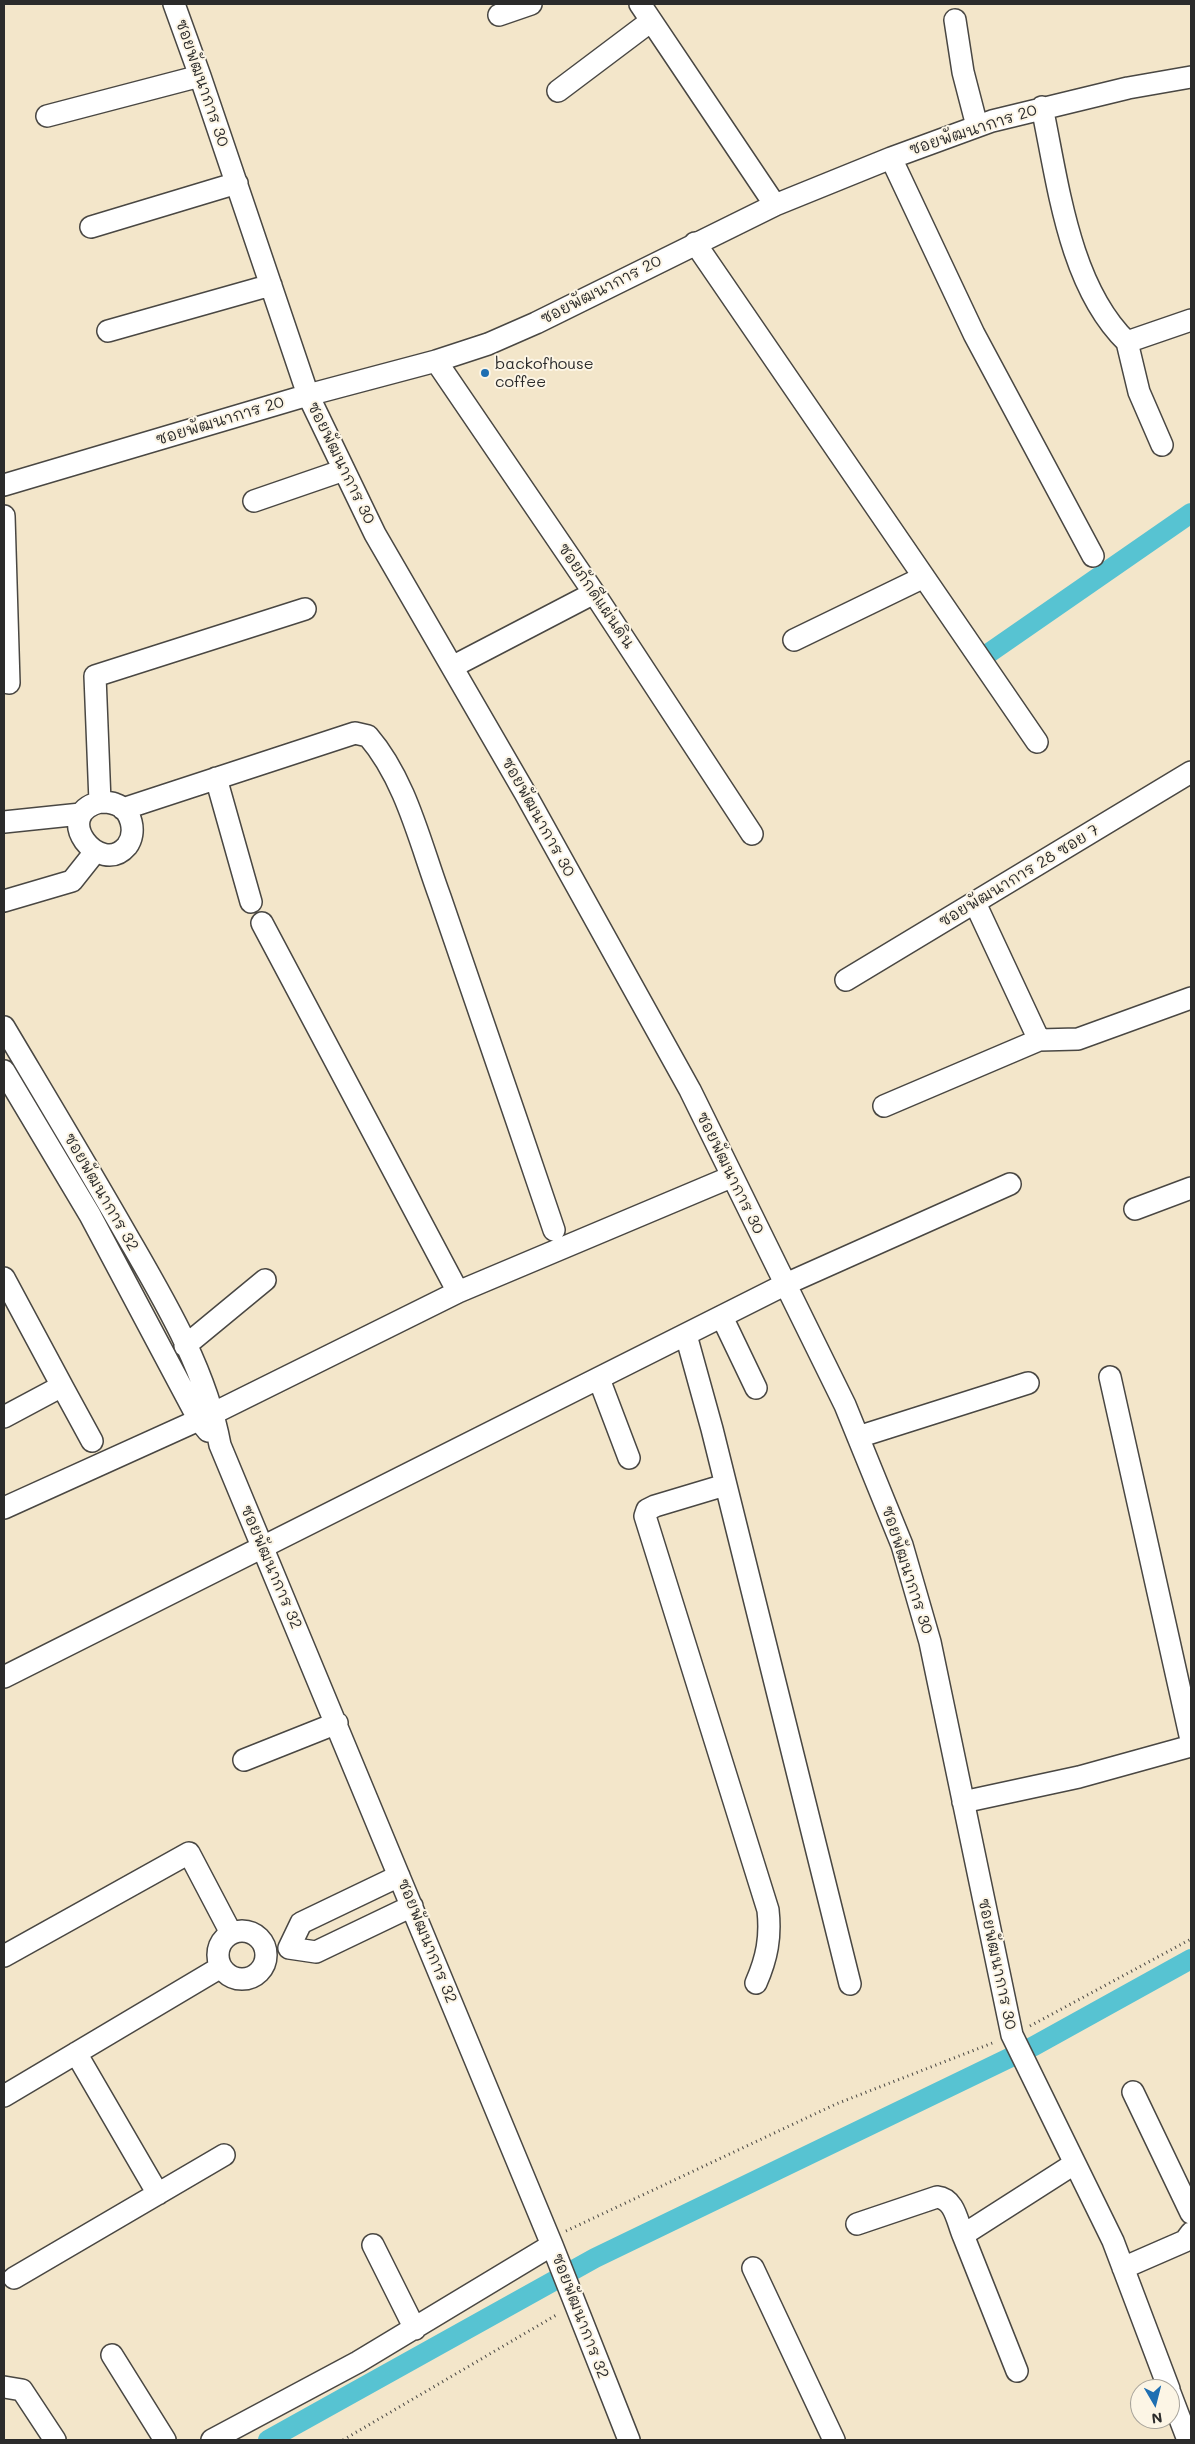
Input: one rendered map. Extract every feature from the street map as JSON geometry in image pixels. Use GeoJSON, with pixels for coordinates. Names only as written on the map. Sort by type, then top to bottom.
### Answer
{"type":"FeatureCollection","features":[{"type":"Feature","properties":{"kind":"street","name":"ซอยพัฒนาการ 30"},"geometry":{"type":"LineString","coordinates":[[174,4],[237,183],[308,395],[375,534],[525,793],[685,1082],[845,1405],[902,1544],[930,1642],[1012,2035],[1113,2241],[1164,2379]]}},
{"type":"Feature","properties":{"kind":"street"},"geometry":{"type":"LineString","coordinates":[[499,16],[531,4]]}},
{"type":"Feature","properties":{"kind":"street"},"geometry":{"type":"LineString","coordinates":[[558,91],[646,12],[775,205]]}},
{"type":"Feature","properties":{"kind":"street"},"geometry":{"type":"LineString","coordinates":[[954,20],[963,72],[977,126]]}},
{"type":"Feature","properties":{"kind":"street"},"geometry":{"type":"LineString","coordinates":[[46,116],[200,76]]}},
{"type":"Feature","properties":{"kind":"street","name":"ซอยพัฒนาการ 20"},"geometry":{"type":"LineString","coordinates":[[4,485],[308,395],[436,361],[488,344],[536,323],[775,205],[891,158],[977,126],[1042,107],[1128,88],[1191,77]]}},
{"type":"Feature","properties":{"kind":"street"},"geometry":{"type":"LineString","coordinates":[[1042,107],[1069,232],[1078,263],[1110,325],[1127,342],[1139,392],[1162,445]]}},
{"type":"Feature","properties":{"kind":"street"},"geometry":{"type":"LineString","coordinates":[[891,158],[974,334],[1094,556]]}},
{"type":"Feature","properties":{"kind":"street"},"geometry":{"type":"LineString","coordinates":[[91,227],[237,183]]}},
{"type":"Feature","properties":{"kind":"street"},"geometry":{"type":"LineString","coordinates":[[695,243],[1037,742]]}},
{"type":"Feature","properties":{"kind":"street"},"geometry":{"type":"LineString","coordinates":[[108,331],[271,285]]}},
{"type":"Feature","properties":{"kind":"street"},"geometry":{"type":"LineString","coordinates":[[1127,342],[1191,320]]}},
{"type":"Feature","properties":{"kind":"street","name":"ซอยภักดีแผ่นดิน"},"geometry":{"type":"LineString","coordinates":[[436,361],[594,593],[752,834]]}},
{"type":"Feature","properties":{"kind":"street"},"geometry":{"type":"LineString","coordinates":[[254,501],[344,470]]}},
{"type":"Feature","properties":{"kind":"street"},"geometry":{"type":"LineString","coordinates":[[4,516],[9,683]]}},
{"type":"Feature","properties":{"kind":"street"},"geometry":{"type":"LineString","coordinates":[[794,640],[924,577]]}},
{"type":"Feature","properties":{"kind":"street"},"geometry":{"type":"LineString","coordinates":[[452,667],[594,593]]}},
{"type":"Feature","properties":{"kind":"street"},"geometry":{"type":"LineString","coordinates":[[100,802],[95,676],[305,609]]}},
{"type":"Feature","properties":{"kind":"street"},"geometry":{"type":"LineString","coordinates":[[123,809],[354,733],[368,736],[383,753],[404,797],[476,998],[554,1230]]}},
{"type":"Feature","properties":{"kind":"street","name":"ซอยพัฒนาการ 28 ซอย 7"},"geometry":{"type":"LineString","coordinates":[[846,980],[1191,772]]}},
{"type":"Feature","properties":{"kind":"street"},"geometry":{"type":"LineString","coordinates":[[216,778],[251,902]]}},
{"type":"Feature","properties":{"kind":"street"},"geometry":{"type":"LineString","coordinates":[[100,802],[117,804],[123,809],[133,827],[130,842],[125,848],[117,852],[95,852],[87,846],[81,834],[81,814],[86,808],[100,802]]}},
{"type":"Feature","properties":{"kind":"street"},"geometry":{"type":"LineString","coordinates":[[4,822],[81,814]]}},
{"type":"Feature","properties":{"kind":"street"},"geometry":{"type":"LineString","coordinates":[[4,901],[72,881],[95,852]]}},
{"type":"Feature","properties":{"kind":"street"},"geometry":{"type":"LineString","coordinates":[[975,903],[1039,1040]]}},
{"type":"Feature","properties":{"kind":"street"},"geometry":{"type":"LineString","coordinates":[[262,923],[458,1292]]}},
{"type":"Feature","properties":{"kind":"street"},"geometry":{"type":"LineString","coordinates":[[884,1106],[1039,1040],[1078,1039],[1191,998]]}},
{"type":"Feature","properties":{"kind":"street","name":"ซอยพัฒนาการ 32"},"geometry":{"type":"LineString","coordinates":[[4,1027],[161,1295],[185,1346],[207,1416]]}},
{"type":"Feature","properties":{"kind":"street","name":"ซอยพัฒนาการ 32"},"geometry":{"type":"LineString","coordinates":[[4,1070],[207,1416],[220,1444],[553,2246],[629,2440]]}},
{"type":"Feature","properties":{"kind":"street"},"geometry":{"type":"LineString","coordinates":[[4,1508],[207,1416],[458,1292],[731,1176]]}},
{"type":"Feature","properties":{"kind":"street"},"geometry":{"type":"LineString","coordinates":[[4,1677],[786,1284],[1010,1184]]}},
{"type":"Feature","properties":{"kind":"street"},"geometry":{"type":"LineString","coordinates":[[1135,1209],[1191,1188]]}},
{"type":"Feature","properties":{"kind":"street"},"geometry":{"type":"LineString","coordinates":[[90,1215],[108,1203]]}},
{"type":"Feature","properties":{"kind":"street"},"geometry":{"type":"LineString","coordinates":[[185,1346],[265,1280]]}},
{"type":"Feature","properties":{"kind":"street"},"geometry":{"type":"LineString","coordinates":[[5,1283],[92,1441]]}},
{"type":"Feature","properties":{"kind":"street"},"geometry":{"type":"LineString","coordinates":[[722,1317],[756,1388]]}},
{"type":"Feature","properties":{"kind":"street"},"geometry":{"type":"LineString","coordinates":[[686,1335],[712,1429],[850,1984]]}},
{"type":"Feature","properties":{"kind":"street"},"geometry":{"type":"LineString","coordinates":[[1110,1377],[1191,1740]]}},
{"type":"Feature","properties":{"kind":"street"},"geometry":{"type":"LineString","coordinates":[[600,1379],[629,1458]]}},
{"type":"Feature","properties":{"kind":"street"},"geometry":{"type":"LineString","coordinates":[[858,1437],[1028,1384]]}},
{"type":"Feature","properties":{"kind":"street"},"geometry":{"type":"LineString","coordinates":[[4,1417],[62,1386]]}},
{"type":"Feature","properties":{"kind":"street"},"geometry":{"type":"LineString","coordinates":[[725,1485],[655,1506],[648,1510],[645,1516],[768,1910],[770,1931],[766,1960],[756,1983]]}},
{"type":"Feature","properties":{"kind":"street"},"geometry":{"type":"LineString","coordinates":[[244,1760],[336,1722]]}},
{"type":"Feature","properties":{"kind":"street"},"geometry":{"type":"LineString","coordinates":[[963,1802],[1079,1777],[1191,1746]]}},
{"type":"Feature","properties":{"kind":"street"},"geometry":{"type":"LineString","coordinates":[[4,1956],[189,1853],[231,1933]]}},
{"type":"Feature","properties":{"kind":"street"},"geometry":{"type":"LineString","coordinates":[[289,1948],[301,1923],[400,1876]]}},
{"type":"Feature","properties":{"kind":"street"},"geometry":{"type":"LineString","coordinates":[[266,1954],[289,1948],[316,1952],[412,1906]]}},
{"type":"Feature","properties":{"kind":"street"},"geometry":{"type":"LineString","coordinates":[[239,1931],[254,1934],[264,1946],[266,1954],[262,1969],[249,1978],[233,1978],[221,1968],[218,1952],[224,1938],[231,1933],[239,1931]]}},
{"type":"Feature","properties":{"kind":"street"},"geometry":{"type":"LineString","coordinates":[[4,2096],[221,1968]]}},
{"type":"Feature","properties":{"kind":"street"},"geometry":{"type":"LineString","coordinates":[[76,2053],[158,2194]]}},
{"type":"Feature","properties":{"kind":"street"},"geometry":{"type":"LineString","coordinates":[[1133,2092],[1191,2213]]}},
{"type":"Feature","properties":{"kind":"street"},"geometry":{"type":"LineString","coordinates":[[14,2278],[224,2155]]}},
{"type":"Feature","properties":{"kind":"street"},"geometry":{"type":"LineString","coordinates":[[963,2235],[1074,2164]]}},
{"type":"Feature","properties":{"kind":"street"},"geometry":{"type":"LineString","coordinates":[[857,2224],[937,2197],[944,2198],[950,2202],[1018,2371]]}},
{"type":"Feature","properties":{"kind":"street"},"geometry":{"type":"LineString","coordinates":[[1123,2268],[1185,2241],[1191,2233]]}},
{"type":"Feature","properties":{"kind":"street"},"geometry":{"type":"LineString","coordinates":[[373,2244],[415,2329]]}},
{"type":"Feature","properties":{"kind":"street"},"geometry":{"type":"LineString","coordinates":[[212,2440],[358,2362],[553,2246]]}},
{"type":"Feature","properties":{"kind":"street"},"geometry":{"type":"LineString","coordinates":[[753,2268],[834,2440]]}},
{"type":"Feature","properties":{"kind":"street"},"geometry":{"type":"LineString","coordinates":[[112,2355],[165,2440]]}},
{"type":"Feature","properties":{"kind":"street"},"geometry":{"type":"LineString","coordinates":[[4,2387],[22,2390],[55,2440]]}},
{"type":"Feature","properties":{"kind":"street"},"geometry":{"type":"LineString","coordinates":[[1180,2419],[1188,2440]]}},
{"type":"Feature","properties":{"kind":"path"},"geometry":{"type":"LineString","coordinates":[[553,2246],[836,2104],[1012,2035],[1191,1939]]}},
{"type":"Feature","properties":{"kind":"path"},"geometry":{"type":"LineString","coordinates":[[343,2440],[572,2295]]}},
{"type":"Feature","properties":{"kind":"waterway"},"geometry":{"type":"LineString","coordinates":[[989,653],[1191,513]]}},
{"type":"Feature","properties":{"kind":"waterway"},"geometry":{"type":"LineString","coordinates":[[268,2440],[595,2258],[1034,2046],[1191,1959]]}},
{"type":"Feature","properties":{"kind":"place","name":"backofhouse coffee"},"geometry":{"type":"Point","coordinates":[485,373]}}]}
